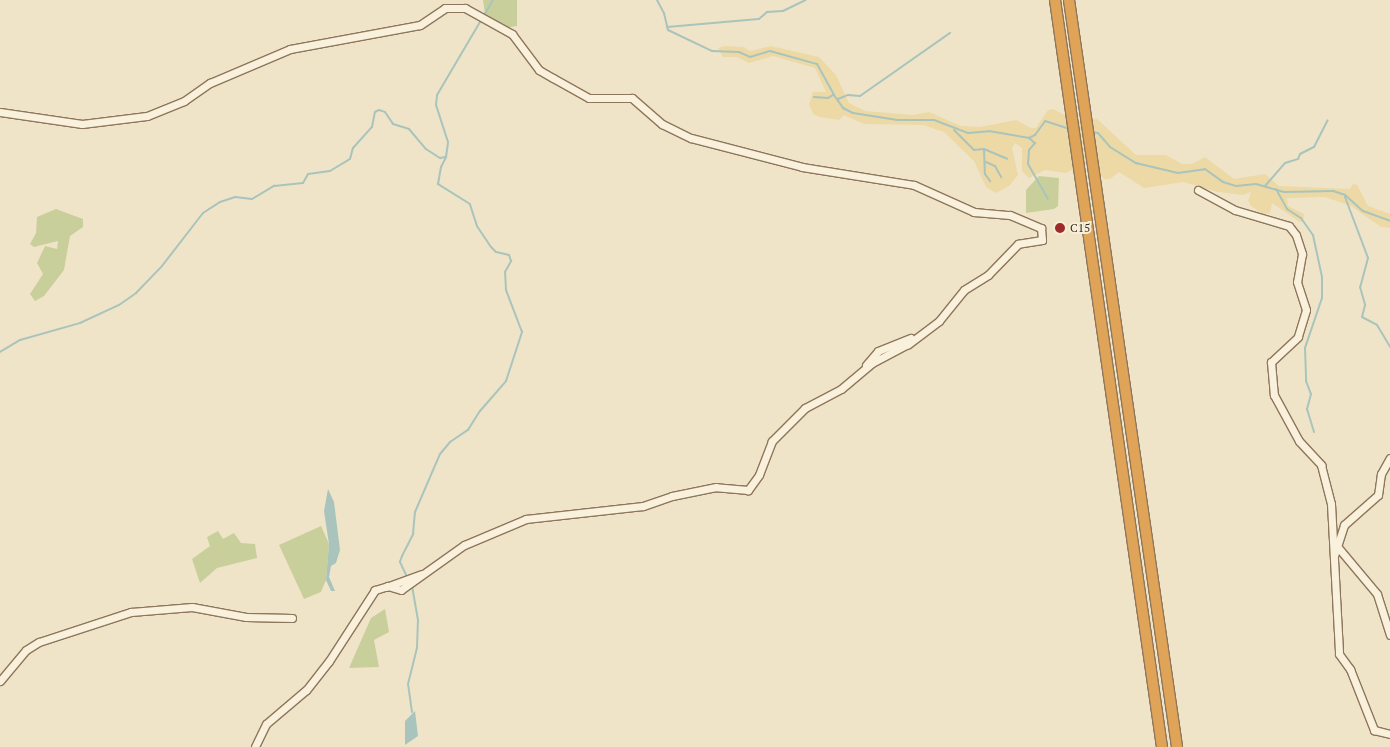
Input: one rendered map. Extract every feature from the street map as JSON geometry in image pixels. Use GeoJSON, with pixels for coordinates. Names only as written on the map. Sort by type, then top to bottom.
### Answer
{"type":"FeatureCollection","features":[{"type":"Feature","properties":{"kind":"highway"},"geometry":{"type":"LineString","coordinates":[[1055,0],[1162,747]]}},
{"type":"Feature","properties":{"kind":"highway"},"geometry":{"type":"LineString","coordinates":[[1069,0],[1177,747]]}},
{"type":"Feature","properties":{"kind":"street"},"geometry":{"type":"LineString","coordinates":[[0,112],[82,124],[147,116],[184,102],[210,83],[290,49],[420,25],[444,8],[465,8],[512,34],[539,70],[589,98],[632,98],[662,124],[691,138],[802,167],[914,185],[974,212],[1010,215],[1041,228],[1042,240],[1018,244],[988,275],[964,290],[939,320],[918,335],[878,351],[862,370],[841,389],[809,405],[777,435],[756,480],[748,490],[716,487],[643,506],[526,519],[464,544],[401,590],[386,586],[374,591],[323,668],[306,690],[266,724],[255,747]]}},
{"type":"Feature","properties":{"kind":"street"},"geometry":{"type":"LineString","coordinates":[[1198,190],[1235,210],[1290,226],[1296,235],[1302,254],[1297,282],[1306,310],[1298,337],[1276,355],[1270,369],[1276,400],[1300,442],[1320,465],[1331,504],[1332,558],[1339,654],[1350,670],[1374,730],[1390,734]]}},
{"type":"Feature","properties":{"kind":"street"},"geometry":{"type":"LineString","coordinates":[[1332,558],[1338,548],[1344,525],[1378,495],[1382,469],[1390,458]]}},
{"type":"Feature","properties":{"kind":"street"},"geometry":{"type":"LineString","coordinates":[[1331,536],[1338,548],[1377,594],[1390,635]]}},
{"type":"Feature","properties":{"kind":"street"},"geometry":{"type":"LineString","coordinates":[[0,681],[26,650],[39,642],[131,612],[192,607],[246,617],[292,618]]}},
{"type":"Feature","properties":{"kind":"green space"},"geometry":{"type":"Polygon","coordinates":[[[483,0],[517,0],[517,26],[505,28],[486,21],[483,0]]]}},
{"type":"Feature","properties":{"kind":"green space"},"geometry":{"type":"Polygon","coordinates":[[[1039,176],[1059,178],[1058,206],[1054,209],[1026,213],[1026,190],[1039,176]]]}},
{"type":"Feature","properties":{"kind":"green space"},"geometry":{"type":"Polygon","coordinates":[[[56,209],[83,219],[83,227],[70,236],[64,270],[44,296],[35,301],[30,294],[43,274],[37,263],[45,246],[57,249],[58,241],[34,247],[30,244],[36,233],[37,217],[56,209]]]}},
{"type":"Feature","properties":{"kind":"green space"},"geometry":{"type":"Polygon","coordinates":[[[321,526],[329,544],[326,580],[321,592],[304,599],[279,545],[321,526]]]}},
{"type":"Feature","properties":{"kind":"green space"},"geometry":{"type":"Polygon","coordinates":[[[218,531],[223,539],[234,533],[241,543],[255,544],[257,558],[217,568],[200,583],[192,559],[210,546],[207,537],[218,531]]]}},
{"type":"Feature","properties":{"kind":"green space"},"geometry":{"type":"Polygon","coordinates":[[[385,609],[389,632],[374,640],[379,667],[349,668],[371,618],[385,609]]]}},
{"type":"Feature","properties":{"kind":"sand"},"geometry":{"type":"Polygon","coordinates":[[[725,46],[744,47],[750,51],[771,46],[819,57],[836,75],[849,103],[865,111],[913,115],[929,112],[961,126],[980,127],[1016,120],[1031,128],[1036,128],[1048,110],[1053,109],[1078,122],[1097,119],[1136,155],[1166,155],[1182,164],[1192,164],[1205,157],[1234,179],[1265,174],[1279,186],[1350,189],[1353,184],[1357,185],[1368,206],[1390,214],[1390,228],[1381,227],[1351,206],[1325,197],[1287,198],[1288,206],[1304,214],[1303,222],[1300,222],[1272,203],[1270,213],[1263,214],[1251,206],[1248,201],[1251,192],[1243,195],[1218,192],[1183,182],[1144,188],[1119,172],[1110,179],[1104,179],[1088,162],[1066,173],[1045,170],[1029,178],[1022,171],[1022,148],[1015,143],[1012,148],[1018,175],[1009,186],[996,193],[986,187],[974,161],[944,132],[923,125],[864,124],[844,115],[839,120],[820,117],[813,114],[809,104],[813,92],[826,92],[815,68],[773,56],[749,63],[737,57],[723,57],[718,48],[725,46]]]}},
{"type":"Feature","properties":{"kind":"water"},"geometry":{"type":"Polygon","coordinates":[[[328,489],[334,502],[340,550],[336,563],[331,566],[329,577],[335,591],[331,591],[326,580],[329,544],[324,511],[328,489]]]}},
{"type":"Feature","properties":{"kind":"water"},"geometry":{"type":"Polygon","coordinates":[[[415,711],[418,736],[405,745],[405,721],[415,711]]]}},
{"type":"Feature","properties":{"kind":"waterway"},"geometry":{"type":"LineString","coordinates":[[0,352],[20,340],[80,323],[119,305],[136,293],[162,266],[203,213],[220,202],[235,197],[252,199],[274,186],[303,183],[308,174],[330,171],[350,159],[353,148],[372,127],[375,112],[379,110],[385,112],[393,124],[409,129],[426,149],[440,158],[446,157],[448,142],[436,105],[437,95],[493,0]]}},
{"type":"Feature","properties":{"kind":"waterway"},"geometry":{"type":"LineString","coordinates":[[657,0],[664,13],[668,30],[712,51],[739,52],[750,57],[770,51],[817,64],[843,108],[853,113],[897,120],[934,120],[968,133],[989,131],[1029,138],[1035,135],[1045,121],[1070,129]]}},
{"type":"Feature","properties":{"kind":"waterway"},"geometry":{"type":"LineString","coordinates":[[667,27],[759,19],[767,12],[783,11],[806,0]]}},
{"type":"Feature","properties":{"kind":"waterway"},"geometry":{"type":"LineString","coordinates":[[838,99],[848,95],[860,96],[950,33]]}},
{"type":"Feature","properties":{"kind":"waterway"},"geometry":{"type":"LineString","coordinates":[[814,97],[828,98],[833,95]]}},
{"type":"Feature","properties":{"kind":"waterway"},"geometry":{"type":"LineString","coordinates":[[1265,186],[1285,163],[1298,159],[1300,154],[1314,147],[1328,120]]}},
{"type":"Feature","properties":{"kind":"waterway"},"geometry":{"type":"LineString","coordinates":[[954,130],[974,150],[984,149],[985,174],[990,181]]}},
{"type":"Feature","properties":{"kind":"waterway"},"geometry":{"type":"LineString","coordinates":[[1092,132],[1098,133],[1110,147],[1136,163],[1178,173],[1205,169],[1223,182],[1236,186],[1256,184],[1284,192],[1333,191],[1345,195],[1363,211],[1390,221]]}},
{"type":"Feature","properties":{"kind":"waterway"},"geometry":{"type":"LineString","coordinates":[[1029,138],[1035,143],[1029,150],[1028,164],[1048,199]]}},
{"type":"Feature","properties":{"kind":"waterway"},"geometry":{"type":"LineString","coordinates":[[984,149],[1007,159]]}},
{"type":"Feature","properties":{"kind":"waterway"},"geometry":{"type":"LineString","coordinates":[[407,577],[400,562],[413,534],[415,512],[440,454],[450,442],[468,430],[480,411],[506,381],[522,332],[506,290],[505,272],[511,261],[509,255],[496,252],[491,247],[477,226],[470,204],[438,184],[441,167],[446,157]]}},
{"type":"Feature","properties":{"kind":"waterway"},"geometry":{"type":"LineString","coordinates":[[986,162],[995,166],[1001,177]]}},
{"type":"Feature","properties":{"kind":"waterway"},"geometry":{"type":"LineString","coordinates":[[1276,189],[1287,209],[1301,218],[1313,235],[1322,277],[1322,298],[1305,348],[1306,381],[1311,394],[1307,409],[1314,432]]}},
{"type":"Feature","properties":{"kind":"waterway"},"geometry":{"type":"LineString","coordinates":[[1345,197],[1368,258],[1360,287],[1365,305],[1362,317],[1377,325],[1390,347]]}},
{"type":"Feature","properties":{"kind":"waterway"},"geometry":{"type":"LineString","coordinates":[[412,585],[418,620],[417,648],[408,684],[412,712]]}},
{"type":"Feature","properties":{"kind":"place","name":"C15"},"geometry":{"type":"Point","coordinates":[1060,228]}}]}
